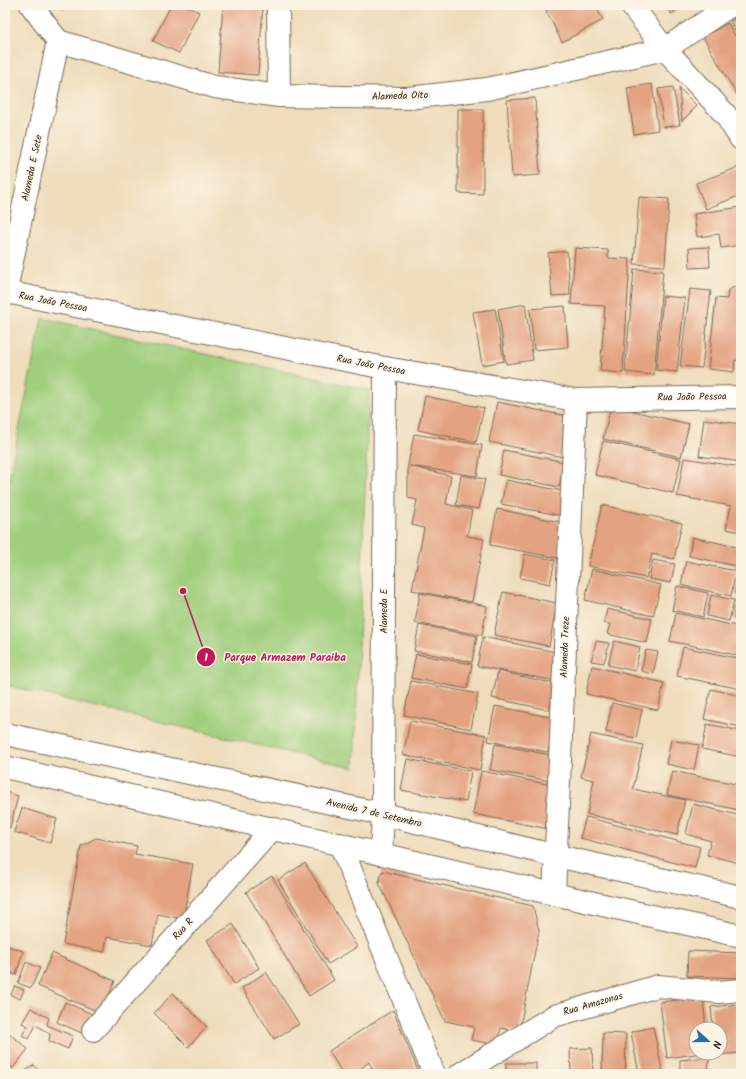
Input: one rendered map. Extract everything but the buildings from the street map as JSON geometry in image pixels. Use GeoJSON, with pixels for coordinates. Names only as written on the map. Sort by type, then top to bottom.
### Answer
{"type":"FeatureCollection","features":[{"type":"Feature","properties":{"kind":"street"},"geometry":{"type":"LineString","coordinates":[[31,5],[58,42]]}},
{"type":"Feature","properties":{"kind":"street"},"geometry":{"type":"LineString","coordinates":[[278,5],[279,96]]}},
{"type":"Feature","properties":{"kind":"street"},"geometry":{"type":"LineString","coordinates":[[631,5],[665,49],[725,114],[741,139]]}},
{"type":"Feature","properties":{"kind":"street","name":"Alameda Oito"},"geometry":{"type":"LineString","coordinates":[[58,42],[215,86],[279,96],[408,98],[487,89],[665,49],[731,5]]}},
{"type":"Feature","properties":{"kind":"street","name":"Alameda E Sete"},"geometry":{"type":"LineString","coordinates":[[5,294],[11,235],[58,42]]}},
{"type":"Feature","properties":{"kind":"street","name":"Rua João Pessoa"},"geometry":{"type":"LineString","coordinates":[[5,294],[385,368],[576,400],[741,397]]}},
{"type":"Feature","properties":{"kind":"street","name":"Alameda E"},"geometry":{"type":"LineString","coordinates":[[381,854],[383,814],[385,368]]}},
{"type":"Feature","properties":{"kind":"street","name":"Alameda Treze"},"geometry":{"type":"LineString","coordinates":[[554,894],[557,856],[576,400]]}},
{"type":"Feature","properties":{"kind":"street","name":"Avenida 7 de Setembro"},"geometry":{"type":"LineString","coordinates":[[5,734],[383,814],[557,856],[741,896]]}},
{"type":"Feature","properties":{"kind":"street"},"geometry":{"type":"LineString","coordinates":[[5,767],[741,936]]}},
{"type":"Feature","properties":{"kind":"street","name":"Rua R"},"geometry":{"type":"LineString","coordinates":[[93,1030],[273,828]]}},
{"type":"Feature","properties":{"kind":"street"},"geometry":{"type":"LineString","coordinates":[[340,844],[434,1074]]}},
{"type":"Feature","properties":{"kind":"street","name":"Rua Amazonas"},"geometry":{"type":"LineString","coordinates":[[460,1074],[554,1016],[658,986],[718,992],[741,990]]}},
{"type":"Feature","properties":{"kind":"green space"},"geometry":{"type":"Polygon","coordinates":[[[42,318],[369,390],[354,768],[5,685],[5,498],[42,318]]]}},
{"type":"Feature","properties":{"kind":"place","name":"Parque Armazem Paraiba"},"geometry":{"type":"Point","coordinates":[183,591]}}]}
